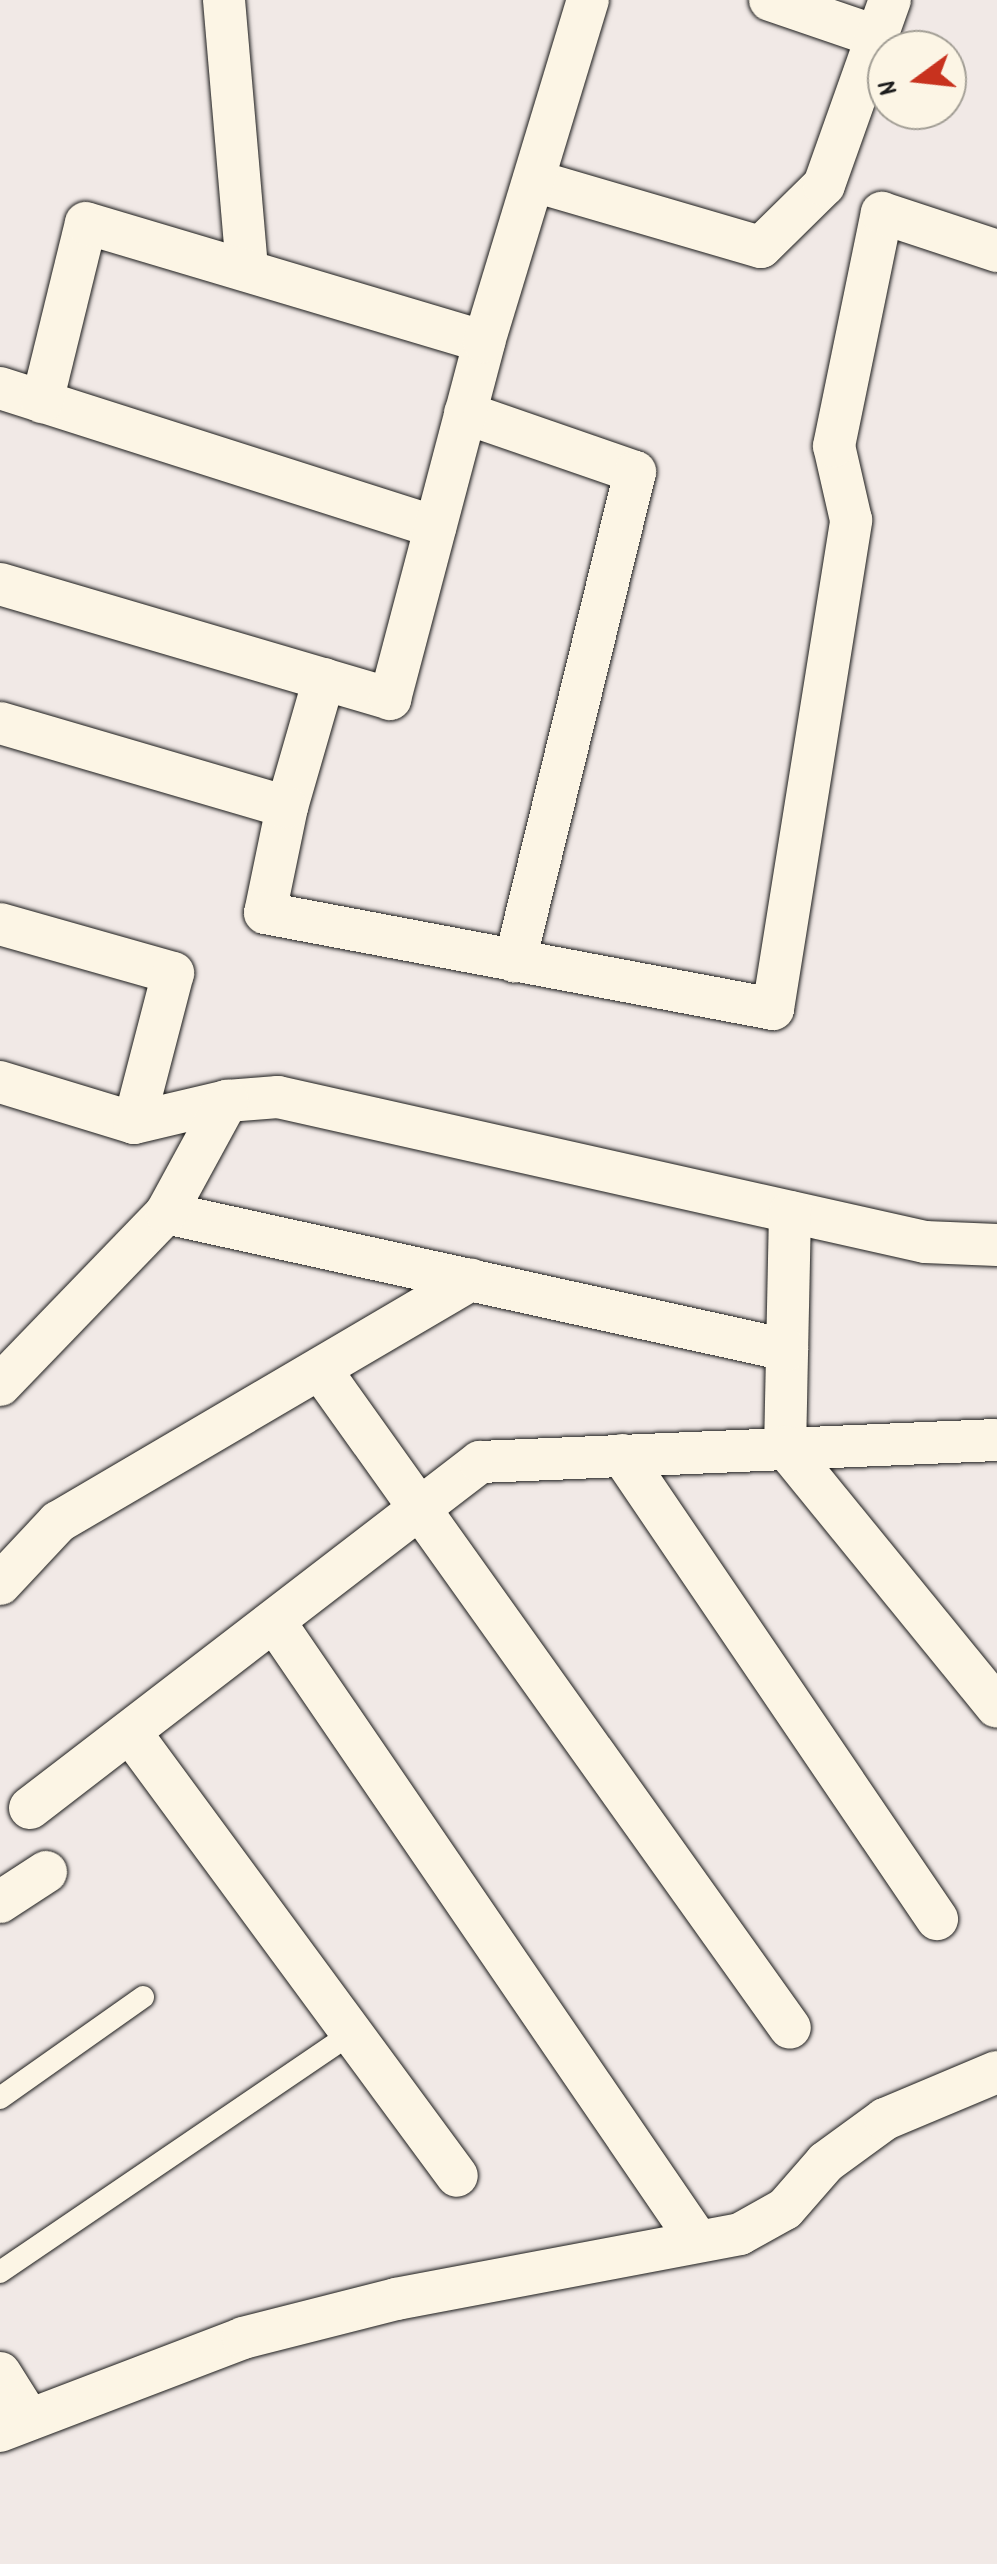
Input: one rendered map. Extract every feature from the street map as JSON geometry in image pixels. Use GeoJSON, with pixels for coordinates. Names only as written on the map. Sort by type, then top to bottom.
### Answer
{"type":"FeatureCollection","features":[{"type":"Feature","properties":{"kind":"street"},"geometry":{"type":"LineString","coordinates":[[224,0],[247,266]]}},
{"type":"Feature","properties":{"kind":"street"},"geometry":{"type":"LineString","coordinates":[[0,584],[390,699],[484,342],[538,182],[588,0]]}},
{"type":"Feature","properties":{"kind":"street"},"geometry":{"type":"LineString","coordinates":[[538,182],[761,247],[824,185],[884,19],[770,0]]}},
{"type":"Feature","properties":{"kind":"street"},"geometry":{"type":"LineString","coordinates":[[324,679],[286,807],[265,914],[773,1009],[850,520],[834,446],[882,213],[997,252]]}},
{"type":"Feature","properties":{"kind":"street"},"geometry":{"type":"LineString","coordinates":[[42,402],[86,223],[247,266],[484,342]]}},
{"type":"Feature","properties":{"kind":"street"},"geometry":{"type":"LineString","coordinates":[[0,388],[435,527]]}},
{"type":"Feature","properties":{"kind":"street"},"geometry":{"type":"LineString","coordinates":[[465,413],[635,472],[515,960]]}},
{"type":"Feature","properties":{"kind":"street"},"geometry":{"type":"LineString","coordinates":[[0,723],[286,807]]}},
{"type":"Feature","properties":{"kind":"street"},"geometry":{"type":"LineString","coordinates":[[0,924],[173,973],[134,1123]]}},
{"type":"Feature","properties":{"kind":"street"},"geometry":{"type":"LineString","coordinates":[[0,1082],[134,1123],[227,1101],[278,1097],[925,1242],[997,1245]]}},
{"type":"Feature","properties":{"kind":"street"},"geometry":{"type":"LineString","coordinates":[[0,1385],[166,1213],[227,1101]]}},
{"type":"Feature","properties":{"kind":"street"},"geometry":{"type":"LineString","coordinates":[[790,1212],[785,1447],[997,1707]]}},
{"type":"Feature","properties":{"kind":"street"},"geometry":{"type":"LineString","coordinates":[[166,1213],[787,1350]]}},
{"type":"Feature","properties":{"kind":"street"},"geometry":{"type":"LineString","coordinates":[[0,1584],[58,1522],[471,1280]]}},
{"type":"Feature","properties":{"kind":"street"},"geometry":{"type":"LineString","coordinates":[[320,1369],[790,2028]]}},
{"type":"Feature","properties":{"kind":"street"},"geometry":{"type":"LineString","coordinates":[[30,1808],[480,1462],[997,1440]]}},
{"type":"Feature","properties":{"kind":"street"},"geometry":{"type":"LineString","coordinates":[[622,1455],[937,1919]]}},
{"type":"Feature","properties":{"kind":"street"},"geometry":{"type":"LineString","coordinates":[[274,1620],[697,2240]]}},
{"type":"Feature","properties":{"kind":"street"},"geometry":{"type":"LineString","coordinates":[[130,1732],[457,2176]]}},
{"type":"Feature","properties":{"kind":"street"},"geometry":{"type":"LineString","coordinates":[[0,1902],[46,1872]]}},
{"type":"Feature","properties":{"kind":"street"},"geometry":{"type":"LineString","coordinates":[[0,2373],[14,2425],[243,2338],[396,2298],[740,2234],[786,2209],[826,2162],[885,2119],[997,2072]]}},
{"type":"Feature","properties":{"kind":"lane"},"geometry":{"type":"LineString","coordinates":[[0,2098],[144,1997]]}},
{"type":"Feature","properties":{"kind":"lane"},"geometry":{"type":"LineString","coordinates":[[0,2272],[352,2033]]}}]}
